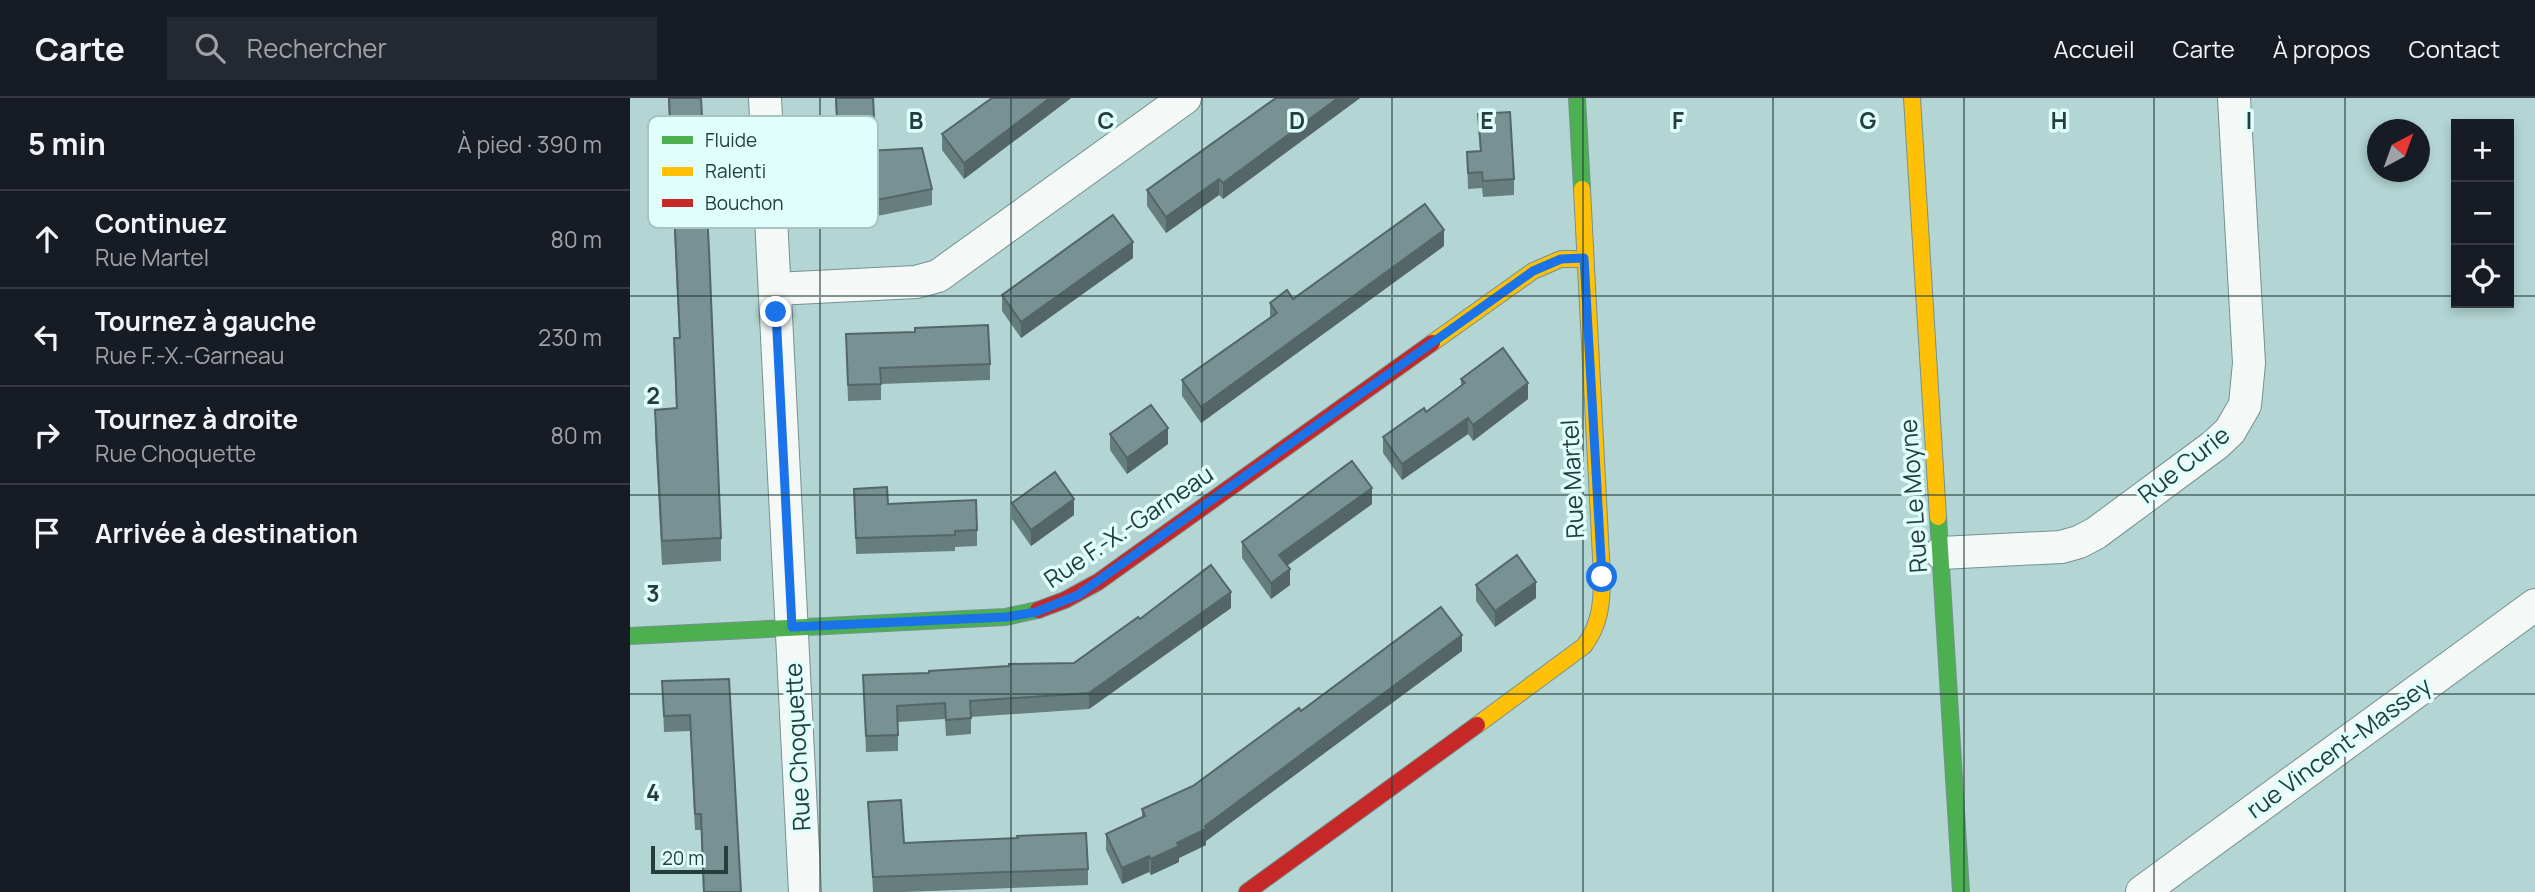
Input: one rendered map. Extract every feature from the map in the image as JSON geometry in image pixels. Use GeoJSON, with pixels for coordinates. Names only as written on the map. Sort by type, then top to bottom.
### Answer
{"type":"FeatureCollection","features":[{"type":"Feature","properties":{"kind":"street","name":"Rue Choquette"},"geometry":{"type":"LineString","coordinates":[[765,98],[766,116]]}},
{"type":"Feature","properties":{"kind":"street"},"geometry":{"type":"LineString","coordinates":[[775,289],[916,282],[938,276],[1185,98]]}},
{"type":"Feature","properties":{"kind":"street","name":"Rue Martel"},"geometry":{"type":"LineString","coordinates":[[1247,892],[1575,654],[1594,632],[1601,614],[1602,591],[1577,98]]}},
{"type":"Feature","properties":{"kind":"street","name":"Rue Le Moyne"},"geometry":{"type":"LineString","coordinates":[[1912,98],[1961,892]]}},
{"type":"Feature","properties":{"kind":"street","name":"Rue Curie"},"geometry":{"type":"LineString","coordinates":[[1941,553],[2052,548],[2079,542],[2096,533],[2215,445],[2236,423],[2248,395],[2249,363],[2234,98]]}},
{"type":"Feature","properties":{"kind":"street","name":"Rue Choquette"},"geometry":{"type":"LineString","coordinates":[[772,228],[805,892]]}},
{"type":"Feature","properties":{"kind":"street","name":"Rue F.-X.-Garneau"},"geometry":{"type":"LineString","coordinates":[[630,636],[1013,616],[1036,612],[1065,602],[1098,582],[1533,271],[1561,259],[1584,258]]}},
{"type":"Feature","properties":{"kind":"street","name":"rue Vincent-Massey"},"geometry":{"type":"LineString","coordinates":[[2142,892],[2535,605]]}},
{"type":"Feature","properties":{"kind":"building"},"geometry":{"type":"Polygon","coordinates":[[[669,98],[701,98],[702,116],[670,116],[669,98]]]}},
{"type":"Feature","properties":{"kind":"building"},"geometry":{"type":"Polygon","coordinates":[[[836,98],[873,98],[874,116],[837,116],[836,98]]]}},
{"type":"Feature","properties":{"kind":"building"},"geometry":{"type":"Polygon","coordinates":[[[992,98],[1050,98],[964,163],[942,134],[992,98]]]}},
{"type":"Feature","properties":{"kind":"building"},"geometry":{"type":"Polygon","coordinates":[[[1276,98],[1338,98],[1223,183],[1219,179],[1166,217],[1147,190],[1276,98]]]}},
{"type":"Feature","properties":{"kind":"building"},"geometry":{"type":"Polygon","coordinates":[[[1510,112],[1514,179],[1483,181],[1482,172],[1468,173],[1467,152],[1481,151],[1478,114],[1510,112]]]}},
{"type":"Feature","properties":{"kind":"building"},"geometry":{"type":"Polygon","coordinates":[[[922,148],[932,189],[878,200],[878,150],[922,148]]]}},
{"type":"Feature","properties":{"kind":"building"},"geometry":{"type":"Polygon","coordinates":[[[1425,204],[1444,230],[1201,407],[1182,380],[1277,313],[1270,303],[1287,290],[1293,299],[1425,204]]]}},
{"type":"Feature","properties":{"kind":"building"},"geometry":{"type":"Polygon","coordinates":[[[1113,215],[1133,242],[1021,322],[1002,295],[1113,215]]]}},
{"type":"Feature","properties":{"kind":"building"},"geometry":{"type":"Polygon","coordinates":[[[675,228],[708,228],[721,538],[662,541],[655,410],[677,408],[674,338],[680,338],[675,228]]]}},
{"type":"Feature","properties":{"kind":"building"},"geometry":{"type":"Polygon","coordinates":[[[988,325],[990,364],[880,368],[881,384],[848,385],[846,334],[915,332],[915,328],[988,325]]]}},
{"type":"Feature","properties":{"kind":"building"},"geometry":{"type":"Polygon","coordinates":[[[1503,348],[1528,383],[1473,425],[1468,418],[1402,464],[1383,437],[1424,408],[1426,412],[1465,383],[1461,379],[1503,348]]]}},
{"type":"Feature","properties":{"kind":"building"},"geometry":{"type":"Polygon","coordinates":[[[1151,405],[1168,428],[1127,458],[1110,434],[1151,405]]]}},
{"type":"Feature","properties":{"kind":"building"},"geometry":{"type":"Polygon","coordinates":[[[1352,461],[1372,488],[1279,555],[1290,569],[1271,583],[1242,542],[1352,461]]]}},
{"type":"Feature","properties":{"kind":"building"},"geometry":{"type":"Polygon","coordinates":[[[1055,472],[1074,499],[1031,530],[1012,503],[1055,472]]]}},
{"type":"Feature","properties":{"kind":"building"},"geometry":{"type":"Polygon","coordinates":[[[887,487],[888,504],[976,500],[977,530],[955,531],[955,535],[856,538],[854,489],[887,487]]]}},
{"type":"Feature","properties":{"kind":"building"},"geometry":{"type":"Polygon","coordinates":[[[1517,555],[1536,582],[1495,611],[1476,585],[1517,555]]]}},
{"type":"Feature","properties":{"kind":"building"},"geometry":{"type":"Polygon","coordinates":[[[1211,565],[1231,592],[1089,693],[970,701],[971,718],[946,720],[945,703],[897,706],[898,735],[866,736],[863,675],[929,673],[1009,664],[1074,663],[1138,617],[1140,619],[1211,565]]]}},
{"type":"Feature","properties":{"kind":"building"},"geometry":{"type":"Polygon","coordinates":[[[1441,607],[1462,635],[1205,826],[1206,829],[1151,859],[1149,856],[1122,868],[1106,834],[1145,816],[1142,809],[1193,786],[1299,708],[1301,711],[1441,607]]]}},
{"type":"Feature","properties":{"kind":"building"},"geometry":{"type":"Polygon","coordinates":[[[729,679],[741,892],[704,892],[701,814],[695,814],[690,715],[664,716],[662,681],[729,679]]]}},
{"type":"Feature","properties":{"kind":"building"},"geometry":{"type":"Polygon","coordinates":[[[901,800],[904,843],[1086,833],[1088,869],[873,877],[868,802],[901,800]]]}},
{"type":"Feature","properties":{"kind":"traffic: fast"},"geometry":{"type":"LineString","coordinates":[[1577,98],[1582,189]]}},
{"type":"Feature","properties":{"kind":"traffic: fast"},"geometry":{"type":"LineString","coordinates":[[1938,517],[1961,892]]}},
{"type":"Feature","properties":{"kind":"traffic: fast"},"geometry":{"type":"LineString","coordinates":[[630,636],[1005,617],[1038,610]]}},
{"type":"Feature","properties":{"kind":"traffic: slow"},"geometry":{"type":"LineString","coordinates":[[1912,98],[1938,517]]}},
{"type":"Feature","properties":{"kind":"traffic: slow"},"geometry":{"type":"LineString","coordinates":[[1477,725],[1584,646],[1594,630],[1599,613],[1602,577],[1582,189]]}},
{"type":"Feature","properties":{"kind":"traffic: slow"},"geometry":{"type":"LineString","coordinates":[[1432,343],[1533,271],[1561,259],[1584,259]]}},
{"type":"Feature","properties":{"kind":"traffic: jam"},"geometry":{"type":"LineString","coordinates":[[1038,610],[1065,600],[1098,582],[1432,343]]}},
{"type":"Feature","properties":{"kind":"traffic: jam"},"geometry":{"type":"LineString","coordinates":[[1247,892],[1477,725]]}},
{"type":"Feature","properties":{"kind":"route"},"geometry":{"type":"LineString","coordinates":[[776,312],[792,627],[1006,617],[1050,608],[1078,595],[1533,271],[1561,259],[1584,258],[1602,577]]}}]}
